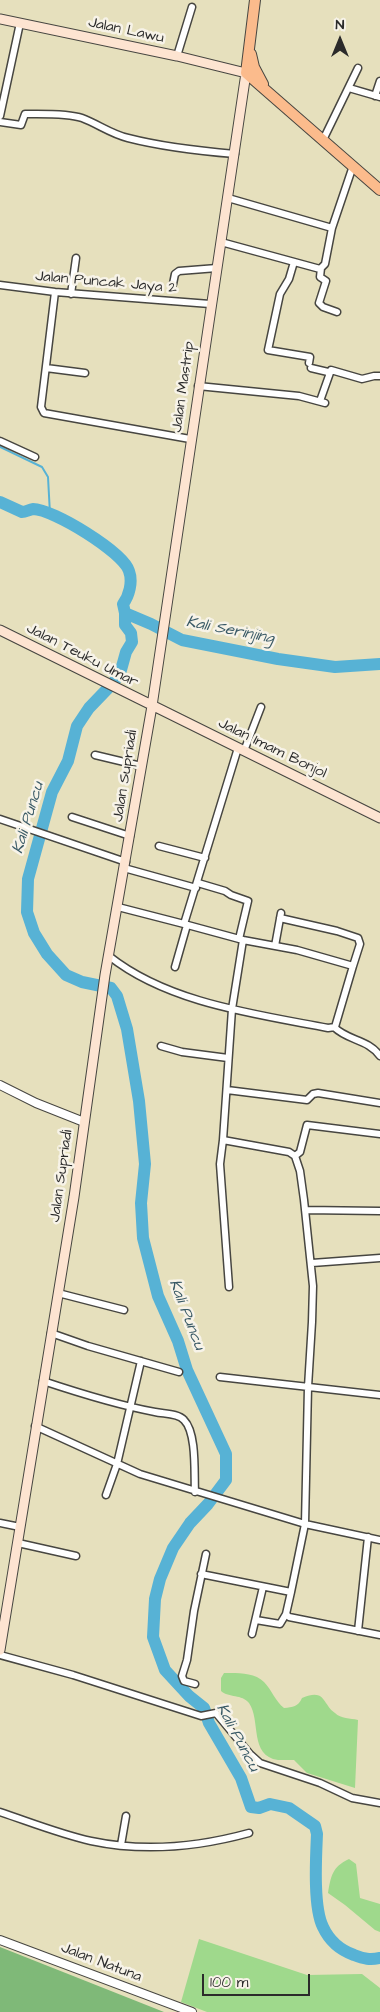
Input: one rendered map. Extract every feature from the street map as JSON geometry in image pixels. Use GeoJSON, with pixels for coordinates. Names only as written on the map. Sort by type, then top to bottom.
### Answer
{"type":"FeatureCollection","features":[{"type":"Feature","properties":{"kind":"main road"},"geometry":{"type":"LineString","coordinates":[[255,0],[246,73],[380,190]]}},
{"type":"Feature","properties":{"kind":"main road","name":"Jalan Lawu"},"geometry":{"type":"LineString","coordinates":[[0,19],[177,56],[246,73]]}},
{"type":"Feature","properties":{"kind":"main road"},"geometry":{"type":"LineString","coordinates":[[249,46],[256,72],[268,91]]}},
{"type":"Feature","properties":{"kind":"main road","name":"Jalan Mastrip"},"geometry":{"type":"LineString","coordinates":[[152,706],[210,304],[235,154],[246,73]]}},
{"type":"Feature","properties":{"kind":"main road","name":"Jalan Teuku Umar"},"geometry":{"type":"LineString","coordinates":[[0,630],[152,706]]}},
{"type":"Feature","properties":{"kind":"main road","name":"Jalan Imam Bonjol"},"geometry":{"type":"LineString","coordinates":[[152,706],[380,818]]}},
{"type":"Feature","properties":{"kind":"main road","name":"Jalan Supriadi"},"geometry":{"type":"LineString","coordinates":[[0,1650],[50,1333],[74,1197],[108,956],[152,706]]}},
{"type":"Feature","properties":{"kind":"street"},"geometry":{"type":"LineString","coordinates":[[177,56],[192,7]]}},
{"type":"Feature","properties":{"kind":"street"},"geometry":{"type":"LineString","coordinates":[[0,116],[20,23]]}},
{"type":"Feature","properties":{"kind":"street"},"geometry":{"type":"LineString","coordinates":[[323,140],[358,68]]}},
{"type":"Feature","properties":{"kind":"street"},"geometry":{"type":"LineString","coordinates":[[349,88],[377,96],[380,82]]}},
{"type":"Feature","properties":{"kind":"street"},"geometry":{"type":"LineString","coordinates":[[0,122],[21,125],[25,114],[72,116],[83,118],[109,132],[134,140],[180,149],[235,154]]}},
{"type":"Feature","properties":{"kind":"street"},"geometry":{"type":"LineString","coordinates":[[337,312],[323,307],[319,303],[326,284],[326,281],[320,277],[325,264],[332,228],[352,166]]}},
{"type":"Feature","properties":{"kind":"street"},"geometry":{"type":"LineString","coordinates":[[228,198],[332,228]]}},
{"type":"Feature","properties":{"kind":"street"},"geometry":{"type":"LineString","coordinates":[[221,242],[317,269],[322,268]]}},
{"type":"Feature","properties":{"kind":"street"},"geometry":{"type":"LineString","coordinates":[[72,294],[76,258]]}},
{"type":"Feature","properties":{"kind":"street"},"geometry":{"type":"LineString","coordinates":[[294,262],[289,279],[280,294],[268,350],[310,357],[310,366],[328,372],[332,369],[362,379],[380,376]]}},
{"type":"Feature","properties":{"kind":"street"},"geometry":{"type":"LineString","coordinates":[[174,284],[175,274],[179,271],[216,268]]}},
{"type":"Feature","properties":{"kind":"street","name":"Jalan Puncak Jaya 2"},"geometry":{"type":"LineString","coordinates":[[0,285],[72,294],[210,304]]}},
{"type":"Feature","properties":{"kind":"street"},"geometry":{"type":"LineString","coordinates":[[54,292],[41,406],[44,413],[190,439]]}},
{"type":"Feature","properties":{"kind":"street"},"geometry":{"type":"LineString","coordinates":[[46,368],[85,373]]}},
{"type":"Feature","properties":{"kind":"street"},"geometry":{"type":"LineString","coordinates":[[198,386],[270,393],[323,402],[328,372]]}},
{"type":"Feature","properties":{"kind":"street"},"geometry":{"type":"LineString","coordinates":[[0,441],[35,457]]}},
{"type":"Feature","properties":{"kind":"street"},"geometry":{"type":"LineString","coordinates":[[175,966],[205,858],[241,749],[261,707]]}},
{"type":"Feature","properties":{"kind":"street"},"geometry":{"type":"LineString","coordinates":[[95,755],[141,766]]}},
{"type":"Feature","properties":{"kind":"street"},"geometry":{"type":"LineString","coordinates":[[72,817],[130,836]]}},
{"type":"Feature","properties":{"kind":"street"},"geometry":{"type":"LineString","coordinates":[[0,819],[125,865],[248,901],[232,1009],[220,1164],[229,1287]]}},
{"type":"Feature","properties":{"kind":"street"},"geometry":{"type":"LineString","coordinates":[[159,846],[205,858]]}},
{"type":"Feature","properties":{"kind":"street"},"geometry":{"type":"LineString","coordinates":[[118,907],[241,940],[275,946],[353,966]]}},
{"type":"Feature","properties":{"kind":"street"},"geometry":{"type":"LineString","coordinates":[[275,946],[281,915],[358,938],[360,944],[334,1028]]}},
{"type":"Feature","properties":{"kind":"street"},"geometry":{"type":"LineString","coordinates":[[108,956],[126,969],[152,982],[232,1009],[334,1028],[342,1035],[363,1041],[380,1056]]}},
{"type":"Feature","properties":{"kind":"street"},"geometry":{"type":"LineString","coordinates":[[161,1046],[182,1052],[228,1058]]}},
{"type":"Feature","properties":{"kind":"street"},"geometry":{"type":"LineString","coordinates":[[0,1085],[84,1122]]}},
{"type":"Feature","properties":{"kind":"street"},"geometry":{"type":"LineString","coordinates":[[227,1090],[307,1100],[313,1094],[318,1093],[380,1103]]}},
{"type":"Feature","properties":{"kind":"street"},"geometry":{"type":"LineString","coordinates":[[295,1156],[300,1152],[307,1125],[380,1134]]}},
{"type":"Feature","properties":{"kind":"street"},"geometry":{"type":"LineString","coordinates":[[223,1140],[282,1150],[295,1156],[300,1172],[312,1263],[306,1524],[286,1614],[280,1624],[256,1620]]}},
{"type":"Feature","properties":{"kind":"street"},"geometry":{"type":"LineString","coordinates":[[305,1210],[380,1211]]}},
{"type":"Feature","properties":{"kind":"street"},"geometry":{"type":"LineString","coordinates":[[312,1263],[380,1258]]}},
{"type":"Feature","properties":{"kind":"street"},"geometry":{"type":"LineString","coordinates":[[58,1293],[124,1310]]}},
{"type":"Feature","properties":{"kind":"street"},"geometry":{"type":"LineString","coordinates":[[50,1333],[179,1372]]}},
{"type":"Feature","properties":{"kind":"street"},"geometry":{"type":"LineString","coordinates":[[106,1495],[116,1464],[141,1360]]}},
{"type":"Feature","properties":{"kind":"street"},"geometry":{"type":"LineString","coordinates":[[220,1377],[380,1395]]}},
{"type":"Feature","properties":{"kind":"street"},"geometry":{"type":"LineString","coordinates":[[43,1381],[130,1406],[174,1415],[184,1420],[191,1432],[195,1492]]}},
{"type":"Feature","properties":{"kind":"street"},"geometry":{"type":"LineString","coordinates":[[35,1426],[140,1474],[306,1524],[380,1540]]}},
{"type":"Feature","properties":{"kind":"street"},"geometry":{"type":"LineString","coordinates":[[0,1523],[20,1527]]}},
{"type":"Feature","properties":{"kind":"street"},"geometry":{"type":"LineString","coordinates":[[358,1631],[368,1537]]}},
{"type":"Feature","properties":{"kind":"street"},"geometry":{"type":"LineString","coordinates":[[18,1543],[76,1556]]}},
{"type":"Feature","properties":{"kind":"street"},"geometry":{"type":"LineString","coordinates":[[196,1684],[182,1679],[206,1554]]}},
{"type":"Feature","properties":{"kind":"street"},"geometry":{"type":"LineString","coordinates":[[201,1574],[291,1592]]}},
{"type":"Feature","properties":{"kind":"street"},"geometry":{"type":"LineString","coordinates":[[252,1634],[263,1587]]}},
{"type":"Feature","properties":{"kind":"street"},"geometry":{"type":"LineString","coordinates":[[286,1614],[292,1618],[380,1635]]}},
{"type":"Feature","properties":{"kind":"street"},"geometry":{"type":"LineString","coordinates":[[0,1655],[74,1675],[201,1716],[215,1713],[260,1763],[320,1783],[352,1798],[380,1803]]}},
{"type":"Feature","properties":{"kind":"street"},"geometry":{"type":"LineString","coordinates":[[0,1812],[72,1836],[121,1845],[186,1846],[249,1833]]}},
{"type":"Feature","properties":{"kind":"street"},"geometry":{"type":"LineString","coordinates":[[121,1845],[126,1816]]}},
{"type":"Feature","properties":{"kind":"street","name":"Jalan Natuna"},"geometry":{"type":"LineString","coordinates":[[0,1940],[192,2012]]}},
{"type":"Feature","properties":{"kind":"green space"},"geometry":{"type":"Polygon","coordinates":[[[224,1673],[255,1676],[267,1685],[284,1708],[295,1706],[302,1698],[315,1695],[323,1698],[337,1715],[358,1720],[355,1788],[307,1773],[294,1760],[278,1760],[269,1757],[263,1752],[259,1745],[253,1710],[249,1703],[243,1698],[228,1695],[221,1691],[221,1678],[224,1673]]]}},
{"type":"Feature","properties":{"kind":"green space"},"geometry":{"type":"Polygon","coordinates":[[[349,1859],[356,1864],[360,1898],[380,1904],[380,1932],[328,1893],[333,1873],[339,1865],[349,1859]]]}},
{"type":"Feature","properties":{"kind":"green space"},"geometry":{"type":"Polygon","coordinates":[[[199,1939],[307,1975],[362,1974],[380,1988],[380,2012],[207,2012],[181,2002],[199,1939]]]}},
{"type":"Feature","properties":{"kind":"green space"},"geometry":{"type":"Polygon","coordinates":[[[0,1947],[164,2012],[0,2012],[0,1947]]]}},
{"type":"Feature","properties":{"kind":"waterway"},"geometry":{"type":"LineString","coordinates":[[0,447],[42,467],[48,477],[50,514]]}},
{"type":"Feature","properties":{"kind":"waterway","name":"Kali Serinjing"},"geometry":{"type":"LineString","coordinates":[[0,502],[22,512],[33,509],[56,516],[101,543],[114,553],[129,571],[131,580],[130,589],[123,604],[125,613],[182,640],[278,659],[335,667],[380,664]]}},
{"type":"Feature","properties":{"kind":"waterway","name":"Kali Puncu"},"geometry":{"type":"LineString","coordinates":[[125,613],[125,625],[131,633],[132,642],[114,682],[89,708],[77,726],[68,761],[52,792],[28,879],[27,912],[34,933],[47,954],[66,975],[82,982],[111,988],[117,996],[127,1029],[139,1101],[145,1164],[141,1203],[143,1238],[158,1296],[178,1341],[187,1370],[226,1454],[226,1480],[208,1504],[190,1523],[173,1548],[160,1579],[155,1599],[153,1637],[165,1670],[189,1696],[204,1708],[209,1723],[241,1778],[251,1807],[259,1808],[270,1804],[289,1808],[315,1826],[317,1834],[316,1882],[318,1907],[323,1927],[328,1936],[349,1953],[367,1959],[380,1958]]}}]}
